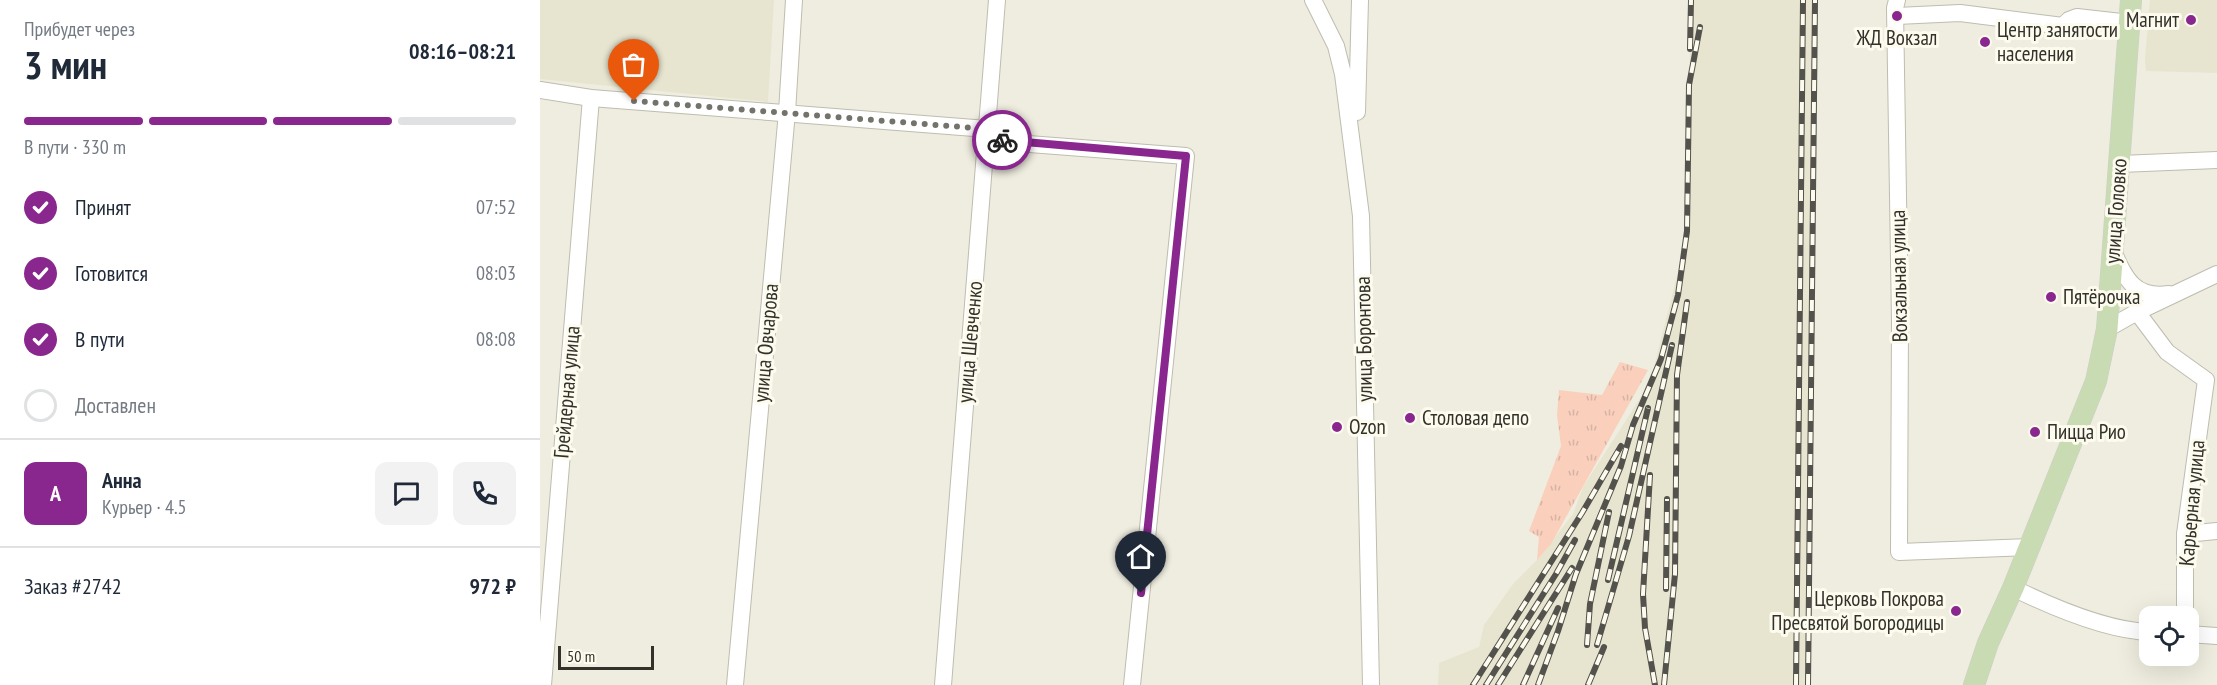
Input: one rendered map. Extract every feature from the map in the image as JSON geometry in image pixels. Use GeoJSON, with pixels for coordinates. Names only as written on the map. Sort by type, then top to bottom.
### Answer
{"type":"FeatureCollection","features":[{"type":"Feature","properties":{"kind":"main road","name":"улица Головко"},"geometry":{"type":"LineString","coordinates":[[1974,685],[1988,643],[2030,547],[2096,381],[2107,328],[2131,0]]}},
{"type":"Feature","properties":{"kind":"street","name":"улица Овчарова"},"geometry":{"type":"LineString","coordinates":[[735,685],[787,112],[794,0]]}},
{"type":"Feature","properties":{"kind":"street","name":"улица Шевченко"},"geometry":{"type":"LineString","coordinates":[[943,685],[997,0]]}},
{"type":"Feature","properties":{"kind":"street","name":"улица Боронтова"},"geometry":{"type":"LineString","coordinates":[[1312,0],[1336,46],[1343,75],[1361,216],[1371,685]]}},
{"type":"Feature","properties":{"kind":"street"},"geometry":{"type":"LineString","coordinates":[[1354,167],[1359,0]]}},
{"type":"Feature","properties":{"kind":"street"},"geometry":{"type":"LineString","coordinates":[[1897,8],[2063,26],[2069,20],[2077,17],[2130,23]]}},
{"type":"Feature","properties":{"kind":"street","name":"Вокзальная улица"},"geometry":{"type":"LineString","coordinates":[[1897,8],[1899,552],[2030,547]]}},
{"type":"Feature","properties":{"kind":"street"},"geometry":{"type":"LineString","coordinates":[[540,90],[591,98],[987,129],[1003,142],[1186,156],[1132,685]]}},
{"type":"Feature","properties":{"kind":"street","name":"Грейдерная улица"},"geometry":{"type":"LineString","coordinates":[[543,685],[591,98]]}},
{"type":"Feature","properties":{"kind":"street"},"geometry":{"type":"LineString","coordinates":[[2120,164],[2217,160]]}},
{"type":"Feature","properties":{"kind":"street"},"geometry":{"type":"LineString","coordinates":[[2113,250],[2121,270],[2133,286],[2148,294],[2159,296],[2179,292]]}},
{"type":"Feature","properties":{"kind":"street"},"geometry":{"type":"LineString","coordinates":[[2107,328],[2217,274]]}},
{"type":"Feature","properties":{"kind":"street","name":"Карьерная улица"},"geometry":{"type":"LineString","coordinates":[[2137,312],[2167,352],[2206,380],[2185,534],[2185,606]]}},
{"type":"Feature","properties":{"kind":"street"},"geometry":{"type":"LineString","coordinates":[[2185,534],[2217,531]]}},
{"type":"Feature","properties":{"kind":"street"},"geometry":{"type":"LineString","coordinates":[[2013,588],[2032,598],[2092,620],[2139,632]]}},
{"type":"Feature","properties":{"kind":"street"},"geometry":{"type":"LineString","coordinates":[[2199,635],[2217,636]]}},
{"type":"Feature","properties":{"kind":"shaded area"},"geometry":{"type":"Polygon","coordinates":[[[540,0],[774,0],[768,102],[540,79],[540,0]]]}},
{"type":"Feature","properties":{"kind":"shaded area"},"geometry":{"type":"Polygon","coordinates":[[[1691,0],[1818,0],[1811,685],[1438,685],[1439,663],[1479,647],[1484,625],[1513,584],[1537,560],[1573,514],[1583,487],[1650,383],[1679,268],[1681,263],[1685,263],[1691,0]]]}},
{"type":"Feature","properties":{"kind":"shaded area"},"geometry":{"type":"Polygon","coordinates":[[[2150,0],[2217,0],[2217,73],[2146,71],[2150,0]]]}},
{"type":"Feature","properties":{"kind":"green space"},"geometry":{"type":"Polygon","coordinates":[[[1620,362],[1648,370],[1551,544],[1537,560],[1539,537],[1529,531],[1561,446],[1557,415],[1559,390],[1602,395],[1620,362]]]}},
{"type":"Feature","properties":{"kind":"railway"},"geometry":{"type":"LineString","coordinates":[[1690,49],[1691,0]]}},
{"type":"Feature","properties":{"kind":"railway"},"geometry":{"type":"LineString","coordinates":[[1796,685],[1803,0]]}},
{"type":"Feature","properties":{"kind":"railway"},"geometry":{"type":"LineString","coordinates":[[1808,685],[1815,0]]}},
{"type":"Feature","properties":{"kind":"railway"},"geometry":{"type":"LineString","coordinates":[[1538,685],[1576,574],[1621,466],[1633,425],[1661,359],[1678,295],[1687,231],[1689,85],[1700,27]]}},
{"type":"Feature","properties":{"kind":"railway"},"geometry":{"type":"LineString","coordinates":[[1664,685],[1675,574],[1677,375],[1687,302]]}},
{"type":"Feature","properties":{"kind":"railway"},"geometry":{"type":"LineString","coordinates":[[1597,645],[1629,536],[1672,345]]}},
{"type":"Feature","properties":{"kind":"railway"},"geometry":{"type":"LineString","coordinates":[[1608,580],[1648,408]]}},
{"type":"Feature","properties":{"kind":"railway"},"geometry":{"type":"LineString","coordinates":[[1473,685],[1582,513],[1621,446]]}},
{"type":"Feature","properties":{"kind":"railway"},"geometry":{"type":"LineString","coordinates":[[1650,475],[1643,594],[1645,628],[1655,685]]}},
{"type":"Feature","properties":{"kind":"railway"},"geometry":{"type":"LineString","coordinates":[[1666,589],[1667,499]]}},
{"type":"Feature","properties":{"kind":"railway"},"geometry":{"type":"LineString","coordinates":[[1587,645],[1590,604],[1609,512]]}},
{"type":"Feature","properties":{"kind":"railway"},"geometry":{"type":"LineString","coordinates":[[1486,685],[1575,540]]}},
{"type":"Feature","properties":{"kind":"railway"},"geometry":{"type":"LineString","coordinates":[[1498,685],[1572,568]]}},
{"type":"Feature","properties":{"kind":"railway"},"geometry":{"type":"LineString","coordinates":[[1523,685],[1558,608]]}},
{"type":"Feature","properties":{"kind":"railway"},"geometry":{"type":"LineString","coordinates":[[1588,685],[1604,647]]}},
{"type":"Feature","properties":{"kind":"way so far"},"geometry":{"type":"LineString","coordinates":[[634,101],[987,129],[1002,140]]}},
{"type":"Feature","properties":{"kind":"place","name":"ЖД Вокзал"},"geometry":{"type":"Point","coordinates":[1897,16]}},
{"type":"Feature","properties":{"kind":"place","name":"Магнит"},"geometry":{"type":"Point","coordinates":[2191,20]}},
{"type":"Feature","properties":{"kind":"place","name":"Центр занятости населения"},"geometry":{"type":"Point","coordinates":[1985,42]}},
{"type":"Feature","properties":{"kind":"place","name":"Пятёрочка"},"geometry":{"type":"Point","coordinates":[2051,297]}},
{"type":"Feature","properties":{"kind":"place","name":"Столовая депо"},"geometry":{"type":"Point","coordinates":[1410,418]}},
{"type":"Feature","properties":{"kind":"place","name":"Ozon"},"geometry":{"type":"Point","coordinates":[1337,427]}},
{"type":"Feature","properties":{"kind":"place","name":"Пицца Рио"},"geometry":{"type":"Point","coordinates":[2035,432]}},
{"type":"Feature","properties":{"kind":"place","name":"Церковь Покрова Пресвятой Богородицы"},"geometry":{"type":"Point","coordinates":[1956,611]}},
{"type":"Feature","properties":{"kind":"route"},"geometry":{"type":"LineString","coordinates":[[1002,140],[1003,142],[1186,156],[1141,593]]}}]}
